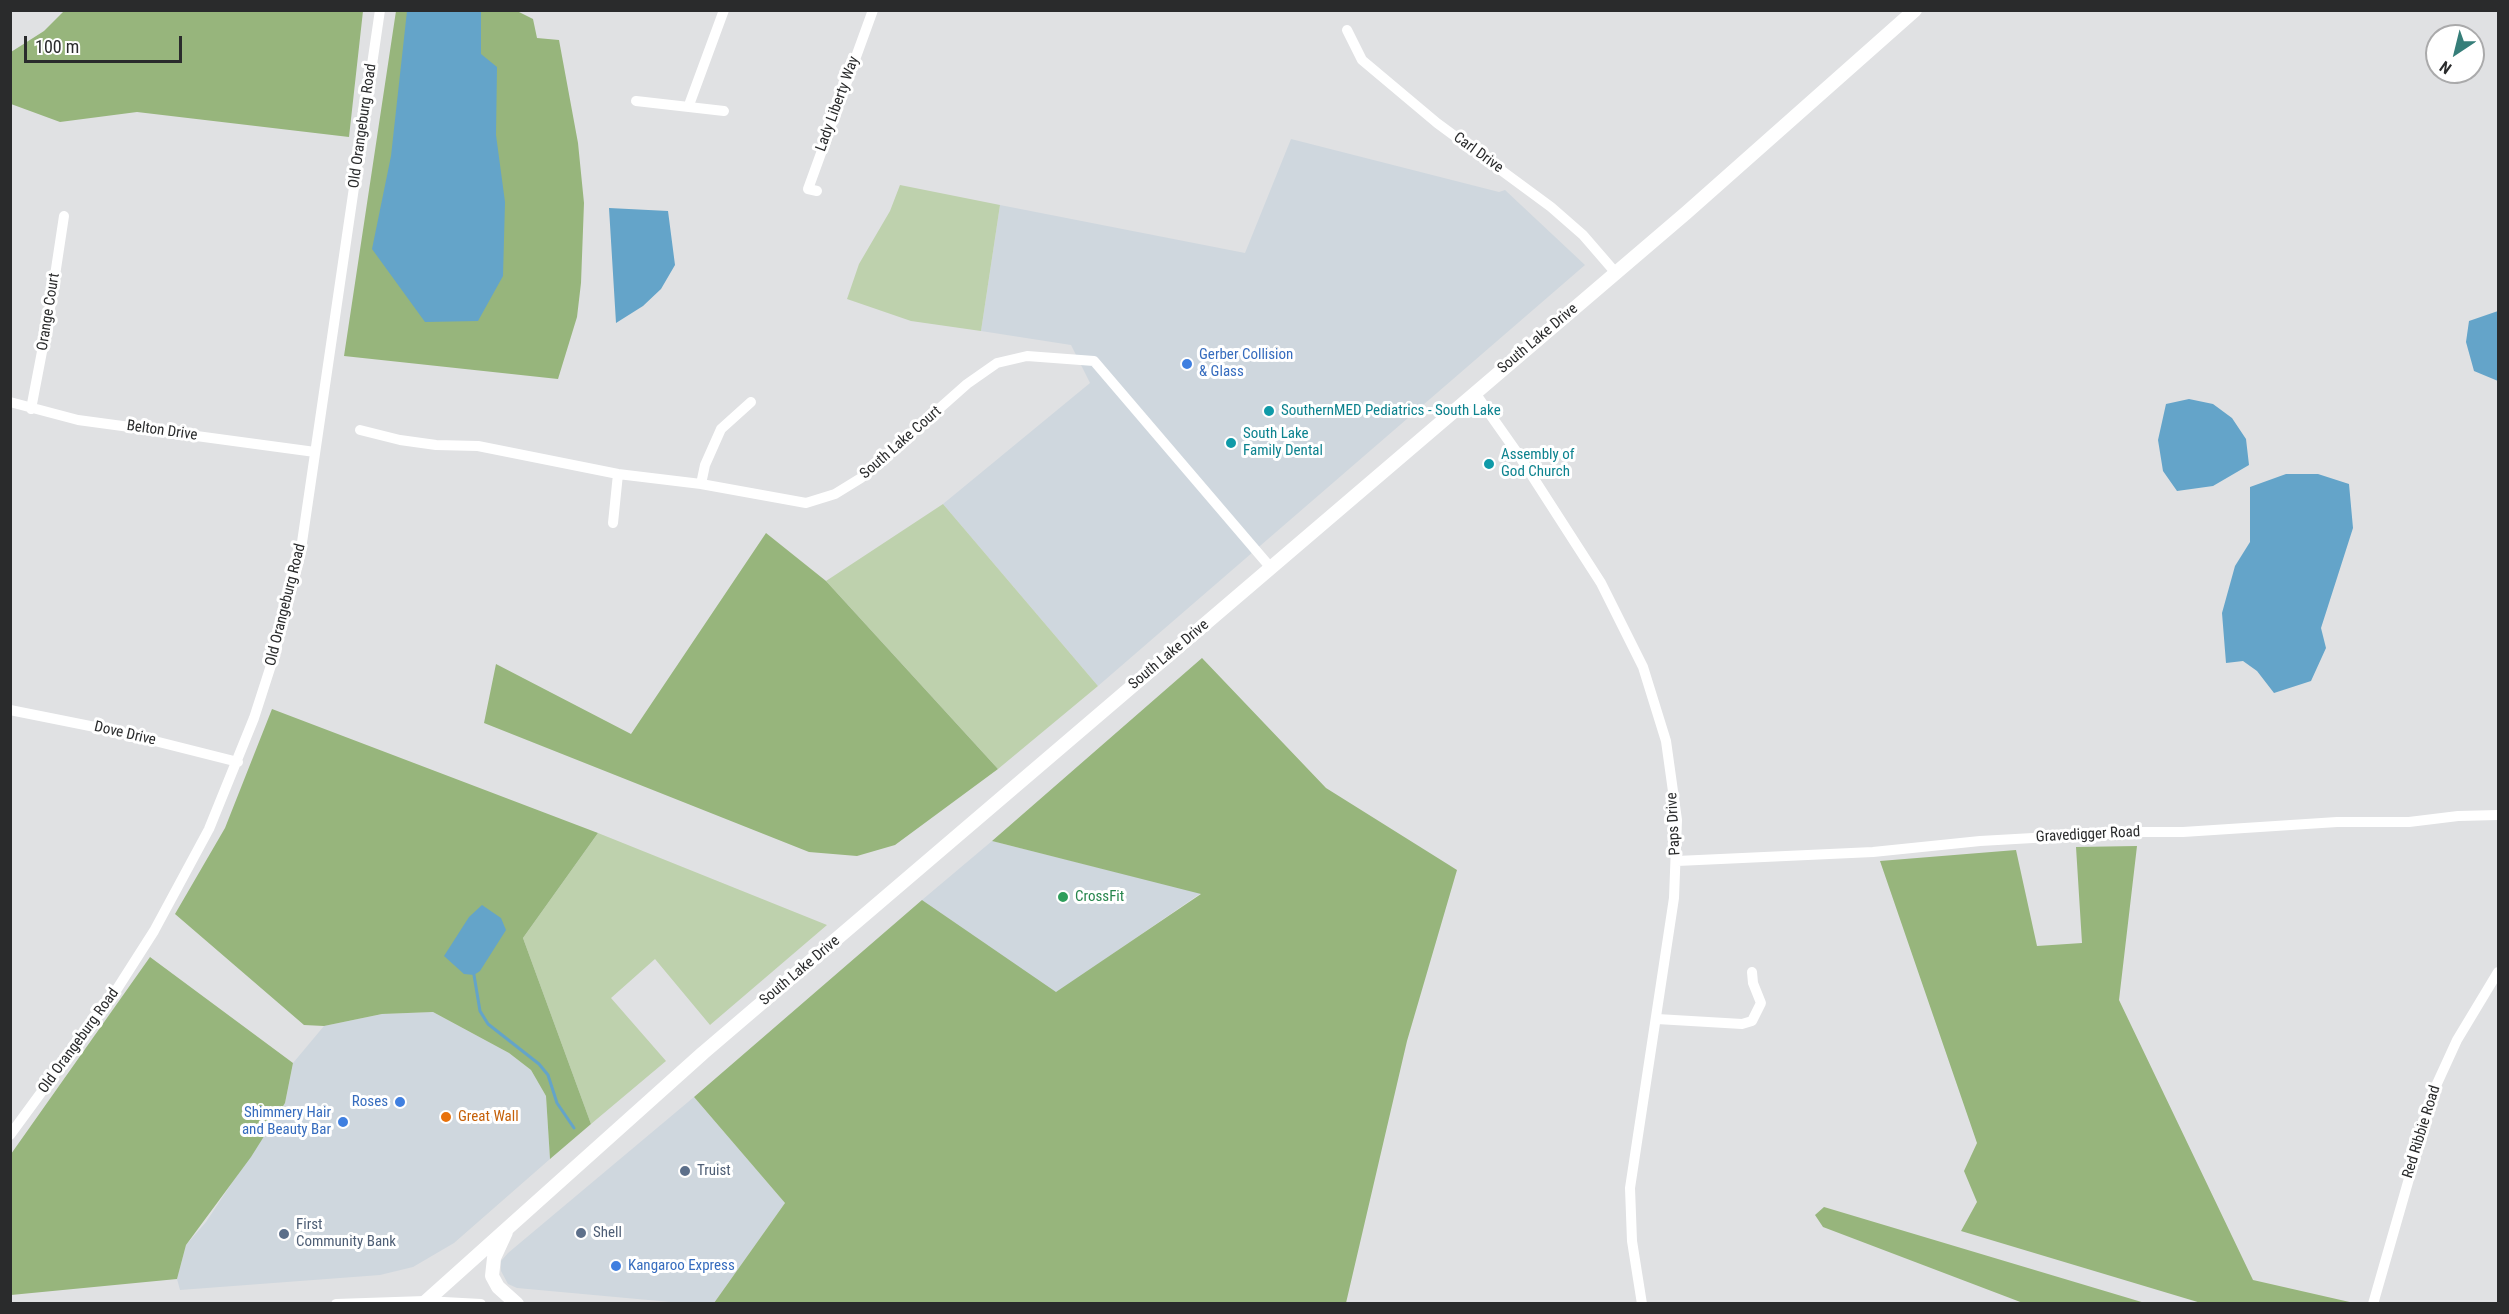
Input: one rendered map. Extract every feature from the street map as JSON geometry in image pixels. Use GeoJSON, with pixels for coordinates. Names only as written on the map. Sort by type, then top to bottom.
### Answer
{"type":"FeatureCollection","features":[{"type":"Feature","properties":{"kind":"main road","name":"South Lake Drive"},"geometry":{"type":"LineString","coordinates":[[423,1303],[703,1053],[1475,393],[1915,10]]}},
{"type":"Feature","properties":{"kind":"main road"},"geometry":{"type":"LineString","coordinates":[[509,1225],[494,1258],[492,1276],[498,1287],[517,1304]]}},
{"type":"Feature","properties":{"kind":"street","name":"Old Orangeburg Road"},"geometry":{"type":"LineString","coordinates":[[10,1135],[117,988],[154,931],[196,855],[238,762],[274,656],[300,556],[380,10]]}},
{"type":"Feature","properties":{"kind":"street"},"geometry":{"type":"LineString","coordinates":[[689,105],[724,10]]}},
{"type":"Feature","properties":{"kind":"street","name":"Lady Liberty Way"},"geometry":{"type":"LineString","coordinates":[[818,190],[808,189],[873,10]]}},
{"type":"Feature","properties":{"kind":"street","name":"Carl Drive"},"geometry":{"type":"LineString","coordinates":[[1347,30],[1362,60],[1428,117],[1551,207],[1583,235],[1615,272]]}},
{"type":"Feature","properties":{"kind":"street"},"geometry":{"type":"LineString","coordinates":[[636,101],[689,105],[724,111]]}},
{"type":"Feature","properties":{"kind":"street","name":"Orange Court"},"geometry":{"type":"LineString","coordinates":[[31,409],[49,315],[64,216]]}},
{"type":"Feature","properties":{"kind":"street","name":"South Lake Court"},"geometry":{"type":"LineString","coordinates":[[360,430],[400,440],[436,445],[478,446],[618,474],[701,484],[806,503],[835,494],[861,478],[967,384],[997,363],[1027,356],[1094,361],[1271,568]]}},
{"type":"Feature","properties":{"kind":"street","name":"Paps Drive"},"geometry":{"type":"LineString","coordinates":[[1475,393],[1518,454],[1601,584],[1643,667],[1666,741],[1677,820],[1677,861],[1658,1019],[1634,1150],[1630,1188],[1632,1241],[1641,1304]]}},
{"type":"Feature","properties":{"kind":"street","name":"Belton Drive"},"geometry":{"type":"LineString","coordinates":[[10,402],[78,420],[315,452]]}},
{"type":"Feature","properties":{"kind":"street"},"geometry":{"type":"LineString","coordinates":[[701,484],[705,465],[722,429],[752,402]]}},
{"type":"Feature","properties":{"kind":"street"},"geometry":{"type":"LineString","coordinates":[[613,523],[618,474]]}},
{"type":"Feature","properties":{"kind":"street","name":"Dove Drive"},"geometry":{"type":"LineString","coordinates":[[10,710],[238,762]]}},
{"type":"Feature","properties":{"kind":"street","name":"Gravedigger Road"},"geometry":{"type":"LineString","coordinates":[[1677,861],[1873,852],[1980,842],[2139,832],[2183,832],[2337,822],[2409,822],[2499,814]]}},
{"type":"Feature","properties":{"kind":"street"},"geometry":{"type":"LineString","coordinates":[[1658,1019],[1742,1024],[1752,1021],[1761,1003],[1752,972]]}},
{"type":"Feature","properties":{"kind":"street","name":"Red Ribbie Road"},"geometry":{"type":"LineString","coordinates":[[2373,1304],[2435,1088],[2457,1040],[2499,972]]}},
{"type":"Feature","properties":{"kind":"street"},"geometry":{"type":"LineString","coordinates":[[336,1304],[481,1304]]}},
{"type":"Feature","properties":{"kind":"shaded area"},"geometry":{"type":"Polygon","coordinates":[[[1291,139],[1499,192],[1505,190],[1585,265],[1098,686],[943,504],[1090,383],[1071,345],[981,331],[1000,205],[1245,253],[1291,139]]]}},
{"type":"Feature","properties":{"kind":"shaded area"},"geometry":{"type":"Polygon","coordinates":[[[992,841],[1201,893],[1056,993],[922,900],[992,841]]]}},
{"type":"Feature","properties":{"kind":"shaded area"},"geometry":{"type":"Polygon","coordinates":[[[433,1012],[509,1053],[531,1070],[546,1096],[550,1159],[454,1243],[413,1267],[380,1275],[180,1290],[177,1279],[186,1245],[206,1222],[285,1103],[293,1063],[324,1026],[382,1014],[433,1012]]]}},
{"type":"Feature","properties":{"kind":"shaded area"},"geometry":{"type":"Polygon","coordinates":[[[694,1097],[785,1203],[714,1303],[681,1303],[517,1288],[508,1284],[501,1271],[501,1261],[508,1253],[694,1097]]]}},
{"type":"Feature","properties":{"kind":"green space"},"geometry":{"type":"Polygon","coordinates":[[[64,11],[363,11],[349,137],[137,112],[60,122],[11,104],[11,52],[44,31],[64,11]]]}},
{"type":"Feature","properties":{"kind":"green space"},"geometry":{"type":"Polygon","coordinates":[[[396,11],[517,11],[533,19],[537,38],[559,40],[578,143],[584,203],[581,283],[577,317],[558,379],[344,356],[396,11]]]}},
{"type":"Feature","properties":{"kind":"green space"},"geometry":{"type":"Polygon","coordinates":[[[900,185],[1000,205],[981,331],[911,321],[847,299],[859,264],[890,211],[900,185]]]}},
{"type":"Feature","properties":{"kind":"green space"},"geometry":{"type":"Polygon","coordinates":[[[943,504],[1098,686],[998,769],[826,581],[943,504]]]}},
{"type":"Feature","properties":{"kind":"green space"},"geometry":{"type":"Polygon","coordinates":[[[766,533],[826,581],[998,769],[895,845],[857,856],[809,852],[484,723],[496,664],[631,734],[766,533]]]}},
{"type":"Feature","properties":{"kind":"green space"},"geometry":{"type":"Polygon","coordinates":[[[1202,658],[1326,788],[1457,870],[1407,1041],[1346,1303],[714,1303],[785,1203],[694,1097],[922,900],[1056,992],[1201,894],[992,841],[1202,658]]]}},
{"type":"Feature","properties":{"kind":"green space"},"geometry":{"type":"Polygon","coordinates":[[[272,709],[598,833],[523,938],[591,1124],[550,1159],[546,1096],[531,1070],[509,1053],[433,1012],[382,1014],[324,1026],[304,1025],[175,914],[225,828],[272,709]]]}},
{"type":"Feature","properties":{"kind":"green space"},"geometry":{"type":"Polygon","coordinates":[[[598,833],[827,925],[710,1025],[655,959],[611,998],[666,1061],[591,1124],[523,938],[598,833]]]}},
{"type":"Feature","properties":{"kind":"green space"},"geometry":{"type":"Polygon","coordinates":[[[2137,846],[2119,1000],[2253,1280],[2354,1303],[2201,1303],[1961,1231],[1977,1202],[1964,1171],[1977,1143],[1880,861],[2016,850],[2037,946],[2082,943],[2076,847],[2137,846]]]}},
{"type":"Feature","properties":{"kind":"green space"},"geometry":{"type":"Polygon","coordinates":[[[150,957],[293,1063],[285,1103],[251,1157],[186,1245],[177,1279],[11,1295],[11,1154],[150,957]]]}},
{"type":"Feature","properties":{"kind":"green space"},"geometry":{"type":"Polygon","coordinates":[[[1824,1207],[2145,1303],[2023,1303],[1823,1227],[1815,1215],[1824,1207]]]}},
{"type":"Feature","properties":{"kind":"water"},"geometry":{"type":"Polygon","coordinates":[[[407,11],[481,11],[481,54],[497,67],[496,135],[505,202],[503,276],[478,321],[425,322],[372,249],[391,156],[407,11]]]}},
{"type":"Feature","properties":{"kind":"water"},"geometry":{"type":"Polygon","coordinates":[[[609,208],[668,211],[675,265],[661,289],[643,306],[616,323],[609,208]]]}},
{"type":"Feature","properties":{"kind":"water"},"geometry":{"type":"Polygon","coordinates":[[[2498,311],[2498,381],[2474,371],[2466,342],[2469,321],[2498,311]]]}},
{"type":"Feature","properties":{"kind":"water"},"geometry":{"type":"Polygon","coordinates":[[[2189,399],[2213,404],[2232,418],[2246,439],[2249,465],[2213,486],[2177,491],[2163,471],[2158,440],[2166,404],[2189,399]]]}},
{"type":"Feature","properties":{"kind":"water"},"geometry":{"type":"Polygon","coordinates":[[[2286,474],[2318,474],[2349,484],[2353,528],[2321,628],[2326,648],[2311,681],[2274,693],[2257,671],[2243,661],[2226,663],[2222,613],[2235,566],[2250,542],[2250,487],[2286,474]]]}},
{"type":"Feature","properties":{"kind":"water"},"geometry":{"type":"Polygon","coordinates":[[[482,905],[501,918],[506,930],[480,971],[474,975],[464,974],[444,956],[469,917],[482,905]]]}},
{"type":"Feature","properties":{"kind":"waterway"},"geometry":{"type":"LineString","coordinates":[[474,975],[480,1011],[488,1024],[539,1064],[548,1075],[557,1103],[574,1128]]}},
{"type":"Feature","properties":{"kind":"place","name":"Gerber Collision & Glass"},"geometry":{"type":"Point","coordinates":[1187,364]}},
{"type":"Feature","properties":{"kind":"place","name":"SouthernMED Pediatrics - South Lake"},"geometry":{"type":"Point","coordinates":[1269,411]}},
{"type":"Feature","properties":{"kind":"place","name":"South Lake Family Dental"},"geometry":{"type":"Point","coordinates":[1231,443]}},
{"type":"Feature","properties":{"kind":"place","name":"Assembly of God Church"},"geometry":{"type":"Point","coordinates":[1489,464]}},
{"type":"Feature","properties":{"kind":"place","name":"CrossFit"},"geometry":{"type":"Point","coordinates":[1063,897]}},
{"type":"Feature","properties":{"kind":"place","name":"Roses"},"geometry":{"type":"Point","coordinates":[400,1102]}},
{"type":"Feature","properties":{"kind":"place","name":"Great Wall"},"geometry":{"type":"Point","coordinates":[446,1117]}},
{"type":"Feature","properties":{"kind":"place","name":"Shimmery Hair and Beauty Bar"},"geometry":{"type":"Point","coordinates":[343,1122]}},
{"type":"Feature","properties":{"kind":"place","name":"Truist"},"geometry":{"type":"Point","coordinates":[685,1171]}},
{"type":"Feature","properties":{"kind":"place","name":"Shell"},"geometry":{"type":"Point","coordinates":[581,1233]}},
{"type":"Feature","properties":{"kind":"place","name":"First Community Bank"},"geometry":{"type":"Point","coordinates":[284,1234]}},
{"type":"Feature","properties":{"kind":"place","name":"Kangaroo Express"},"geometry":{"type":"Point","coordinates":[616,1266]}}]}
